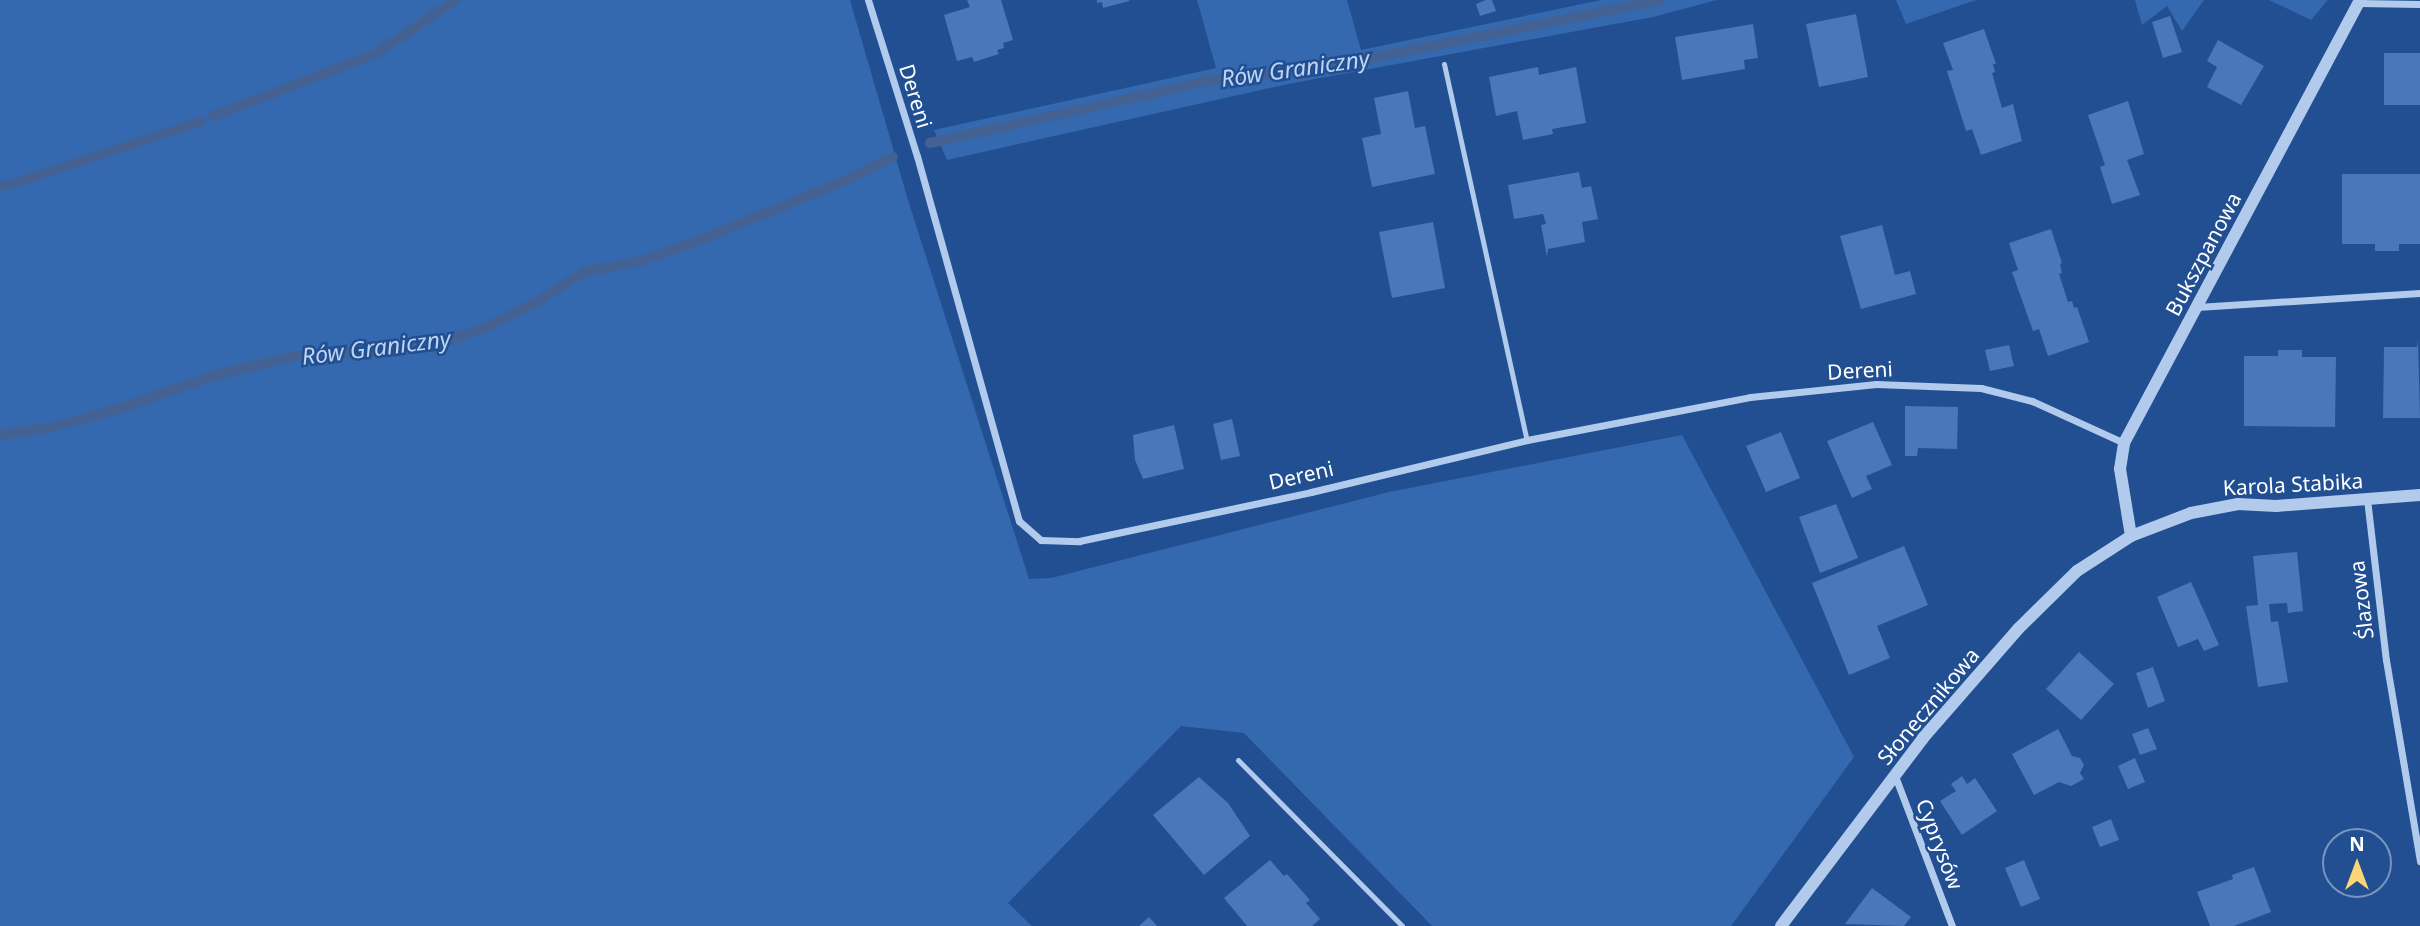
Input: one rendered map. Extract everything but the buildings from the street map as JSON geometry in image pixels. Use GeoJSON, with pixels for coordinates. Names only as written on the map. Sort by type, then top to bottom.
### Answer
{"type":"FeatureCollection","features":[{"type":"Feature","properties":{"kind":"street","name":"Dereni"},"geometry":{"type":"LineString","coordinates":[[868,0],[917,156],[1018,521],[1041,540],[1079,541],[1311,492],[1527,440],[1750,397],[1876,384],[1981,388],[2032,401],[2124,443]]}},
{"type":"Feature","properties":{"kind":"street"},"geometry":{"type":"LineString","coordinates":[[2360,2],[2420,4]]}},
{"type":"Feature","properties":{"kind":"street","name":"Bukszpanowa"},"geometry":{"type":"LineString","coordinates":[[2131,536],[2120,469],[2124,443],[2360,2]]}},
{"type":"Feature","properties":{"kind":"street"},"geometry":{"type":"LineString","coordinates":[[2197,307],[2420,293]]}},
{"type":"Feature","properties":{"kind":"street","name":"Karola Stabika"},"geometry":{"type":"LineString","coordinates":[[2131,536],[2191,513],[2238,504],[2276,506],[2420,495]]}},
{"type":"Feature","properties":{"kind":"street","name":"Ślazowa"},"geometry":{"type":"LineString","coordinates":[[2367,499],[2386,660],[2420,861]]}},
{"type":"Feature","properties":{"kind":"street","name":"Słonecznikowa"},"geometry":{"type":"LineString","coordinates":[[1781,926],[1923,738],[2028,620],[2077,571],[2131,536]]}},
{"type":"Feature","properties":{"kind":"street","name":"Cyprysów"},"geometry":{"type":"LineString","coordinates":[[1894,775],[1952,926]]}},
{"type":"Feature","properties":{"kind":"lane"},"geometry":{"type":"LineString","coordinates":[[1444,64],[1527,440]]}},
{"type":"Feature","properties":{"kind":"lane"},"geometry":{"type":"LineString","coordinates":[[1238,760],[1402,926]]}},
{"type":"Feature","properties":{"kind":"shaded area"},"geometry":{"type":"Polygon","coordinates":[[[0,0],[850,0],[908,200],[1029,579],[1051,578],[1389,492],[1682,435],[1854,757],[1731,926],[1432,926],[1244,733],[1181,726],[1008,903],[1032,926],[0,926],[0,0]]]}},
{"type":"Feature","properties":{"kind":"shaded area"},"geometry":{"type":"Polygon","coordinates":[[[1197,0],[1347,0],[1361,50],[1601,0],[1717,0],[1653,17],[1288,84],[947,160],[934,130],[1216,68],[1197,0]]]}},
{"type":"Feature","properties":{"kind":"shaded area"},"geometry":{"type":"Polygon","coordinates":[[[1896,0],[1976,0],[1906,24],[1896,0]]]}},
{"type":"Feature","properties":{"kind":"shaded area"},"geometry":{"type":"Polygon","coordinates":[[[2135,0],[2204,0],[2182,31],[2167,6],[2142,25],[2135,0]]]}},
{"type":"Feature","properties":{"kind":"shaded area"},"geometry":{"type":"Polygon","coordinates":[[[2269,0],[2328,0],[2311,20],[2269,0]]]}},
{"type":"Feature","properties":{"kind":"waterway"},"geometry":{"type":"LineString","coordinates":[[213,116],[375,54],[456,0]]}},
{"type":"Feature","properties":{"kind":"waterway","name":"Rów Graniczny"},"geometry":{"type":"LineString","coordinates":[[930,143],[1212,80],[1336,65],[1660,0]]}},
{"type":"Feature","properties":{"kind":"waterway"},"geometry":{"type":"LineString","coordinates":[[0,186],[202,121]]}},
{"type":"Feature","properties":{"kind":"waterway","name":"Rów Graniczny"},"geometry":{"type":"LineString","coordinates":[[0,435],[52,427],[118,409],[216,375],[295,356],[371,352],[448,341],[489,326],[539,301],[583,272],[641,261],[705,238],[849,179],[893,157]]}}]}
